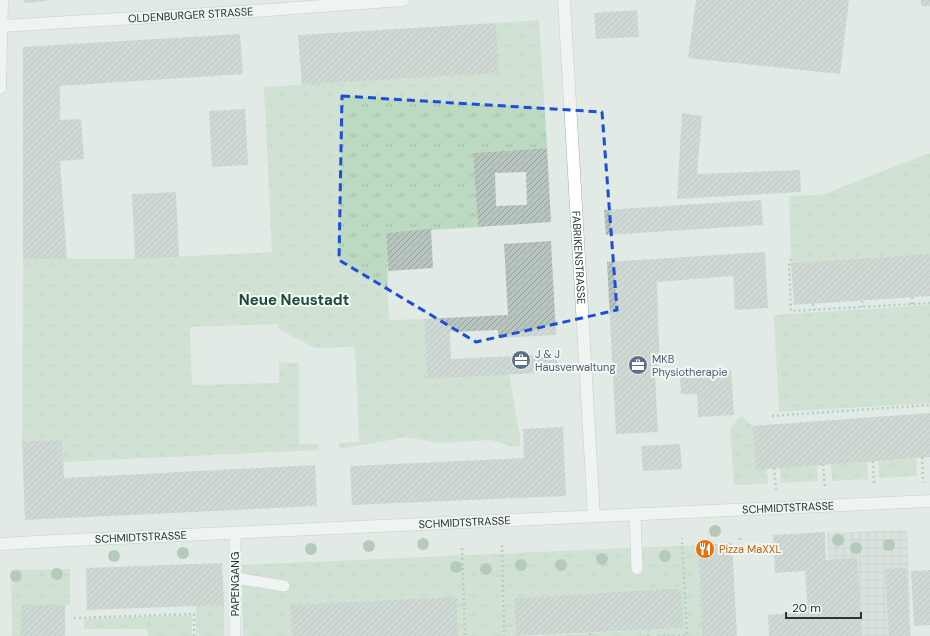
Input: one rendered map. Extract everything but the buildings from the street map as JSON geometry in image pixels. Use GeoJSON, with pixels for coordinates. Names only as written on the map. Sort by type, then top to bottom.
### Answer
{"type":"FeatureCollection","features":[{"type":"Feature","properties":{"kind":"street"},"geometry":{"type":"LineString","coordinates":[[0,88],[2,0]]}},
{"type":"Feature","properties":{"kind":"street","name":"OLDENBURGER STRASSE"},"geometry":{"type":"LineString","coordinates":[[2,26],[255,11],[403,0]]}},
{"type":"Feature","properties":{"kind":"street","name":"FABRIKENSTRASSE"},"geometry":{"type":"LineString","coordinates":[[564,0],[594,516]]}},
{"type":"Feature","properties":{"kind":"street","name":"SCHMIDTSTRASSE"},"geometry":{"type":"LineString","coordinates":[[0,544],[930,501]]}},
{"type":"Feature","properties":{"kind":"lane"},"geometry":{"type":"LineString","coordinates":[[635,514],[637,569]]}},
{"type":"Feature","properties":{"kind":"lane","name":"PAPENGANG"},"geometry":{"type":"LineString","coordinates":[[235,532],[235,636]]}},
{"type":"Feature","properties":{"kind":"lane"},"geometry":{"type":"LineString","coordinates":[[234,575],[242,579],[284,586]]}},
{"type":"Feature","properties":{"kind":"path"},"geometry":{"type":"LineString","coordinates":[[791,258],[788,264],[791,311],[930,303]]}},
{"type":"Feature","properties":{"kind":"path"},"geometry":{"type":"LineString","coordinates":[[912,297],[912,304]]}},
{"type":"Feature","properties":{"kind":"path"},"geometry":{"type":"LineString","coordinates":[[862,301],[862,307]]}},
{"type":"Feature","properties":{"kind":"path"},"geometry":{"type":"LineString","coordinates":[[813,304],[814,310]]}},
{"type":"Feature","properties":{"kind":"path"},"geometry":{"type":"LineString","coordinates":[[772,416],[930,405]]}},
{"type":"Feature","properties":{"kind":"path"},"geometry":{"type":"LineString","coordinates":[[922,457],[923,483]]}},
{"type":"Feature","properties":{"kind":"path"},"geometry":{"type":"LineString","coordinates":[[873,461],[874,486]]}},
{"type":"Feature","properties":{"kind":"path"},"geometry":{"type":"LineString","coordinates":[[823,464],[825,488]]}},
{"type":"Feature","properties":{"kind":"path"},"geometry":{"type":"LineString","coordinates":[[774,468],[776,490]]}},
{"type":"Feature","properties":{"kind":"path"},"geometry":{"type":"LineString","coordinates":[[740,535],[740,540]]}},
{"type":"Feature","properties":{"kind":"path"},"geometry":{"type":"LineString","coordinates":[[658,636],[687,634],[682,538]]}},
{"type":"Feature","properties":{"kind":"path"},"geometry":{"type":"LineString","coordinates":[[502,545],[504,636]]}},
{"type":"Feature","properties":{"kind":"path"},"geometry":{"type":"LineString","coordinates":[[462,548],[465,636]]}},
{"type":"Feature","properties":{"kind":"path"},"geometry":{"type":"LineString","coordinates":[[74,618],[194,614],[194,636]]}},
{"type":"Feature","properties":{"kind":"path"},"geometry":{"type":"LineString","coordinates":[[648,630],[648,636]]}},
{"type":"Feature","properties":{"kind":"highlighted area"},"geometry":{"type":"Polygon","coordinates":[[[342,96],[602,112],[617,310],[476,342],[339,260],[342,96]]]}},
{"type":"Feature","properties":{"kind":"shaded area"},"geometry":{"type":"Polygon","coordinates":[[[907,530],[911,636],[833,636],[827,533],[907,530]]]}},
{"type":"Feature","properties":{"kind":"green space"},"geometry":{"type":"Polygon","coordinates":[[[539,20],[547,148],[473,153],[478,227],[386,233],[389,320],[424,319],[427,379],[509,374],[520,438],[520,446],[513,447],[491,440],[438,443],[407,437],[340,449],[339,443],[359,442],[355,347],[315,348],[280,330],[277,324],[190,327],[192,385],[279,383],[279,362],[299,363],[299,444],[319,444],[319,450],[63,462],[62,440],[22,441],[23,259],[135,259],[272,252],[264,87],[499,73],[496,23],[539,20]]]}},
{"type":"Feature","properties":{"kind":"green space"},"geometry":{"type":"Polygon","coordinates":[[[930,154],[930,254],[791,263],[789,196],[821,195],[930,154]]]}},
{"type":"Feature","properties":{"kind":"green space"},"geometry":{"type":"Polygon","coordinates":[[[930,305],[930,403],[779,412],[774,315],[930,305]]]}},
{"type":"Feature","properties":{"kind":"green space"},"geometry":{"type":"Polygon","coordinates":[[[741,416],[752,426],[756,469],[767,469],[768,484],[734,485],[730,428],[741,416]]]}},
{"type":"Feature","properties":{"kind":"green space"},"geometry":{"type":"Polygon","coordinates":[[[916,458],[917,476],[879,478],[878,461],[916,458]]]}},
{"type":"Feature","properties":{"kind":"green space"},"geometry":{"type":"Polygon","coordinates":[[[867,461],[868,479],[832,481],[831,464],[867,461]]]}},
{"type":"Feature","properties":{"kind":"green space"},"geometry":{"type":"Polygon","coordinates":[[[817,465],[818,481],[781,483],[780,468],[817,465]]]}},
{"type":"Feature","properties":{"kind":"green space"},"geometry":{"type":"Polygon","coordinates":[[[698,545],[702,636],[535,636],[683,628],[681,588],[514,598],[516,636],[458,636],[457,598],[290,606],[292,636],[243,636],[242,565],[698,545]]]}},
{"type":"Feature","properties":{"kind":"green space"},"geometry":{"type":"Polygon","coordinates":[[[70,569],[70,605],[21,606],[21,636],[12,636],[11,570],[70,569]]]}},
{"type":"Feature","properties":{"kind":"green space"},"geometry":{"type":"Polygon","coordinates":[[[224,605],[224,636],[196,636],[196,606],[224,605]]]}},
{"type":"Feature","properties":{"kind":"green space"},"geometry":{"type":"Polygon","coordinates":[[[192,615],[192,636],[148,636],[147,629],[84,629],[84,619],[192,615]]]}},
{"type":"Feature","properties":{"kind":"place","name":"J & J Hausverwaltung"},"geometry":{"type":"Point","coordinates":[521,360]}},
{"type":"Feature","properties":{"kind":"place","name":"MKB Physiotherapie"},"geometry":{"type":"Point","coordinates":[638,365]}},
{"type":"Feature","properties":{"kind":"place","name":"Pizza MaXXL"},"geometry":{"type":"Point","coordinates":[705,549]}},
{"type":"Feature","properties":{"kind":"district","name":"Neue Neustadt"},"geometry":{"type":"Point","coordinates":[294,300]}}]}
